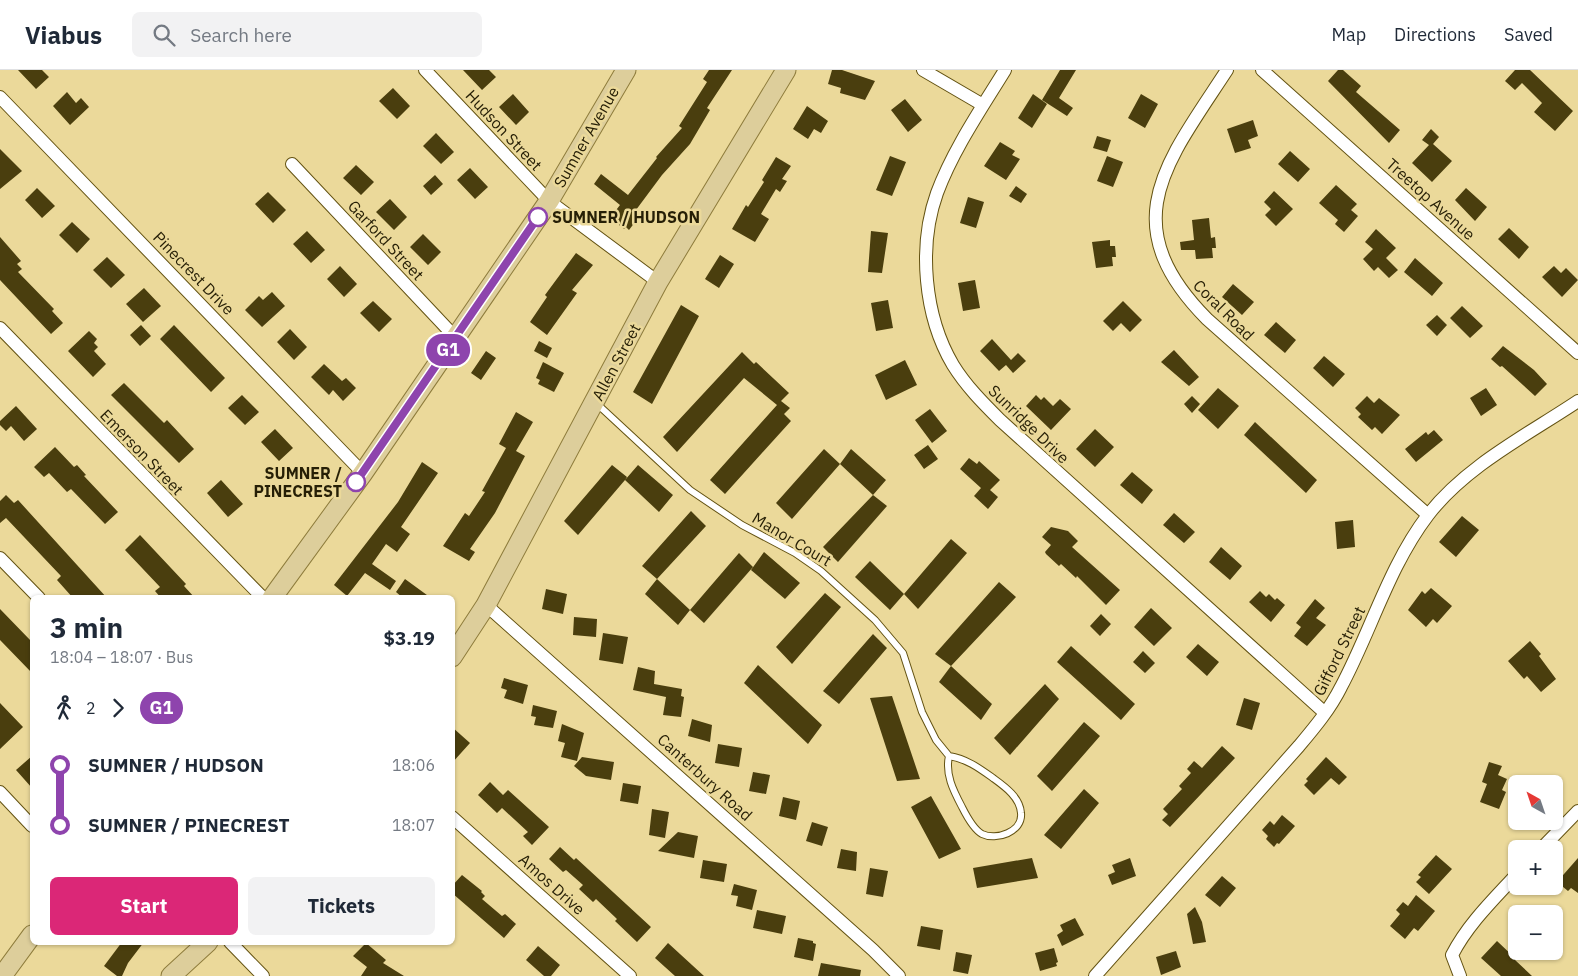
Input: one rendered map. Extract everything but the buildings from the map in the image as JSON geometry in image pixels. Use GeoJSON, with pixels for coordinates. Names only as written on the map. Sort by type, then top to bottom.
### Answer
{"type":"FeatureCollection","features":[{"type":"Feature","properties":{"kind":"main road","name":"Sumner Avenue"},"geometry":{"type":"LineString","coordinates":[[274,595],[363,473],[548,201],[626,70]]}},
{"type":"Feature","properties":{"kind":"main road","name":"Allen Street"},"geometry":{"type":"LineString","coordinates":[[455,652],[486,605],[658,282],[786,70]]}},
{"type":"Feature","properties":{"kind":"main road"},"geometry":{"type":"LineString","coordinates":[[2,976],[30,938]]}},
{"type":"Feature","properties":{"kind":"main road"},"geometry":{"type":"LineString","coordinates":[[171,976],[205,945]]}},
{"type":"Feature","properties":{"kind":"street","name":"Hudson Street"},"geometry":{"type":"LineString","coordinates":[[425,70],[548,201],[658,282]]}},
{"type":"Feature","properties":{"kind":"street"},"geometry":{"type":"LineString","coordinates":[[923,70],[983,106]]}},
{"type":"Feature","properties":{"kind":"street","name":"Sunridge Drive"},"geometry":{"type":"LineString","coordinates":[[1005,70],[983,106],[938,191],[928,230],[927,266],[933,310],[941,339],[953,364],[967,386],[1000,420],[1326,713]]}},
{"type":"Feature","properties":{"kind":"street","name":"Coral Road"},"geometry":{"type":"LineString","coordinates":[[1227,70],[1180,142],[1161,180],[1157,235],[1166,264],[1181,291],[1207,319],[1428,515]]}},
{"type":"Feature","properties":{"kind":"street","name":"Treetop Avenue"},"geometry":{"type":"LineString","coordinates":[[1262,70],[1578,353]]}},
{"type":"Feature","properties":{"kind":"street","name":"Pinecrest Drive"},"geometry":{"type":"LineString","coordinates":[[0,97],[363,473]]}},
{"type":"Feature","properties":{"kind":"street","name":"Garford Street"},"geometry":{"type":"LineString","coordinates":[[292,164],[456,338]]}},
{"type":"Feature","properties":{"kind":"street","name":"Emerson Street"},"geometry":{"type":"LineString","coordinates":[[0,328],[260,595]]}},
{"type":"Feature","properties":{"kind":"street","name":"Gifford Street"},"geometry":{"type":"LineString","coordinates":[[1095,976],[1300,746],[1326,713],[1346,679],[1406,548],[1428,515],[1451,490],[1475,470],[1578,400]]}},
{"type":"Feature","properties":{"kind":"street"},"geometry":{"type":"LineString","coordinates":[[0,558],[36,595]]}},
{"type":"Feature","properties":{"kind":"street","name":"Canterbury Road"},"geometry":{"type":"LineString","coordinates":[[486,605],[698,792],[873,950],[899,976]]}},
{"type":"Feature","properties":{"kind":"street"},"geometry":{"type":"LineString","coordinates":[[0,792],[30,824]]}},
{"type":"Feature","properties":{"kind":"street"},"geometry":{"type":"LineString","coordinates":[[1550,840],[1578,811]]}},
{"type":"Feature","properties":{"kind":"street","name":"Amos Drive"},"geometry":{"type":"LineString","coordinates":[[455,820],[630,976]]}},
{"type":"Feature","properties":{"kind":"street"},"geometry":{"type":"LineString","coordinates":[[1460,976],[1452,955],[1460,940],[1485,908],[1508,884]]}},
{"type":"Feature","properties":{"kind":"street"},"geometry":{"type":"LineString","coordinates":[[233,945],[263,976]]}},
{"type":"Feature","properties":{"kind":"lane","name":"Manor Court"},"geometry":{"type":"LineString","coordinates":[[595,402],[690,490],[742,525],[795,553],[821,571],[875,620],[903,653],[922,712],[936,740],[949,756]]}},
{"type":"Feature","properties":{"kind":"lane"},"geometry":{"type":"LineString","coordinates":[[949,756],[963,758],[1008,790],[1017,800],[1022,814],[1018,825],[1010,832],[994,838],[981,833],[966,816],[954,792],[947,768],[949,756]]}},
{"type":"Feature","properties":{"kind":"bus line","name":"G1"},"geometry":{"type":"LineString","coordinates":[[356,482],[538,217]]}},
{"type":"Feature","properties":{"kind":"place","name":"SUMNER / HUDSON"},"geometry":{"type":"Point","coordinates":[538,217]}},
{"type":"Feature","properties":{"kind":"place","name":"SUMNER / PINECREST"},"geometry":{"type":"Point","coordinates":[356,482]}}]}
